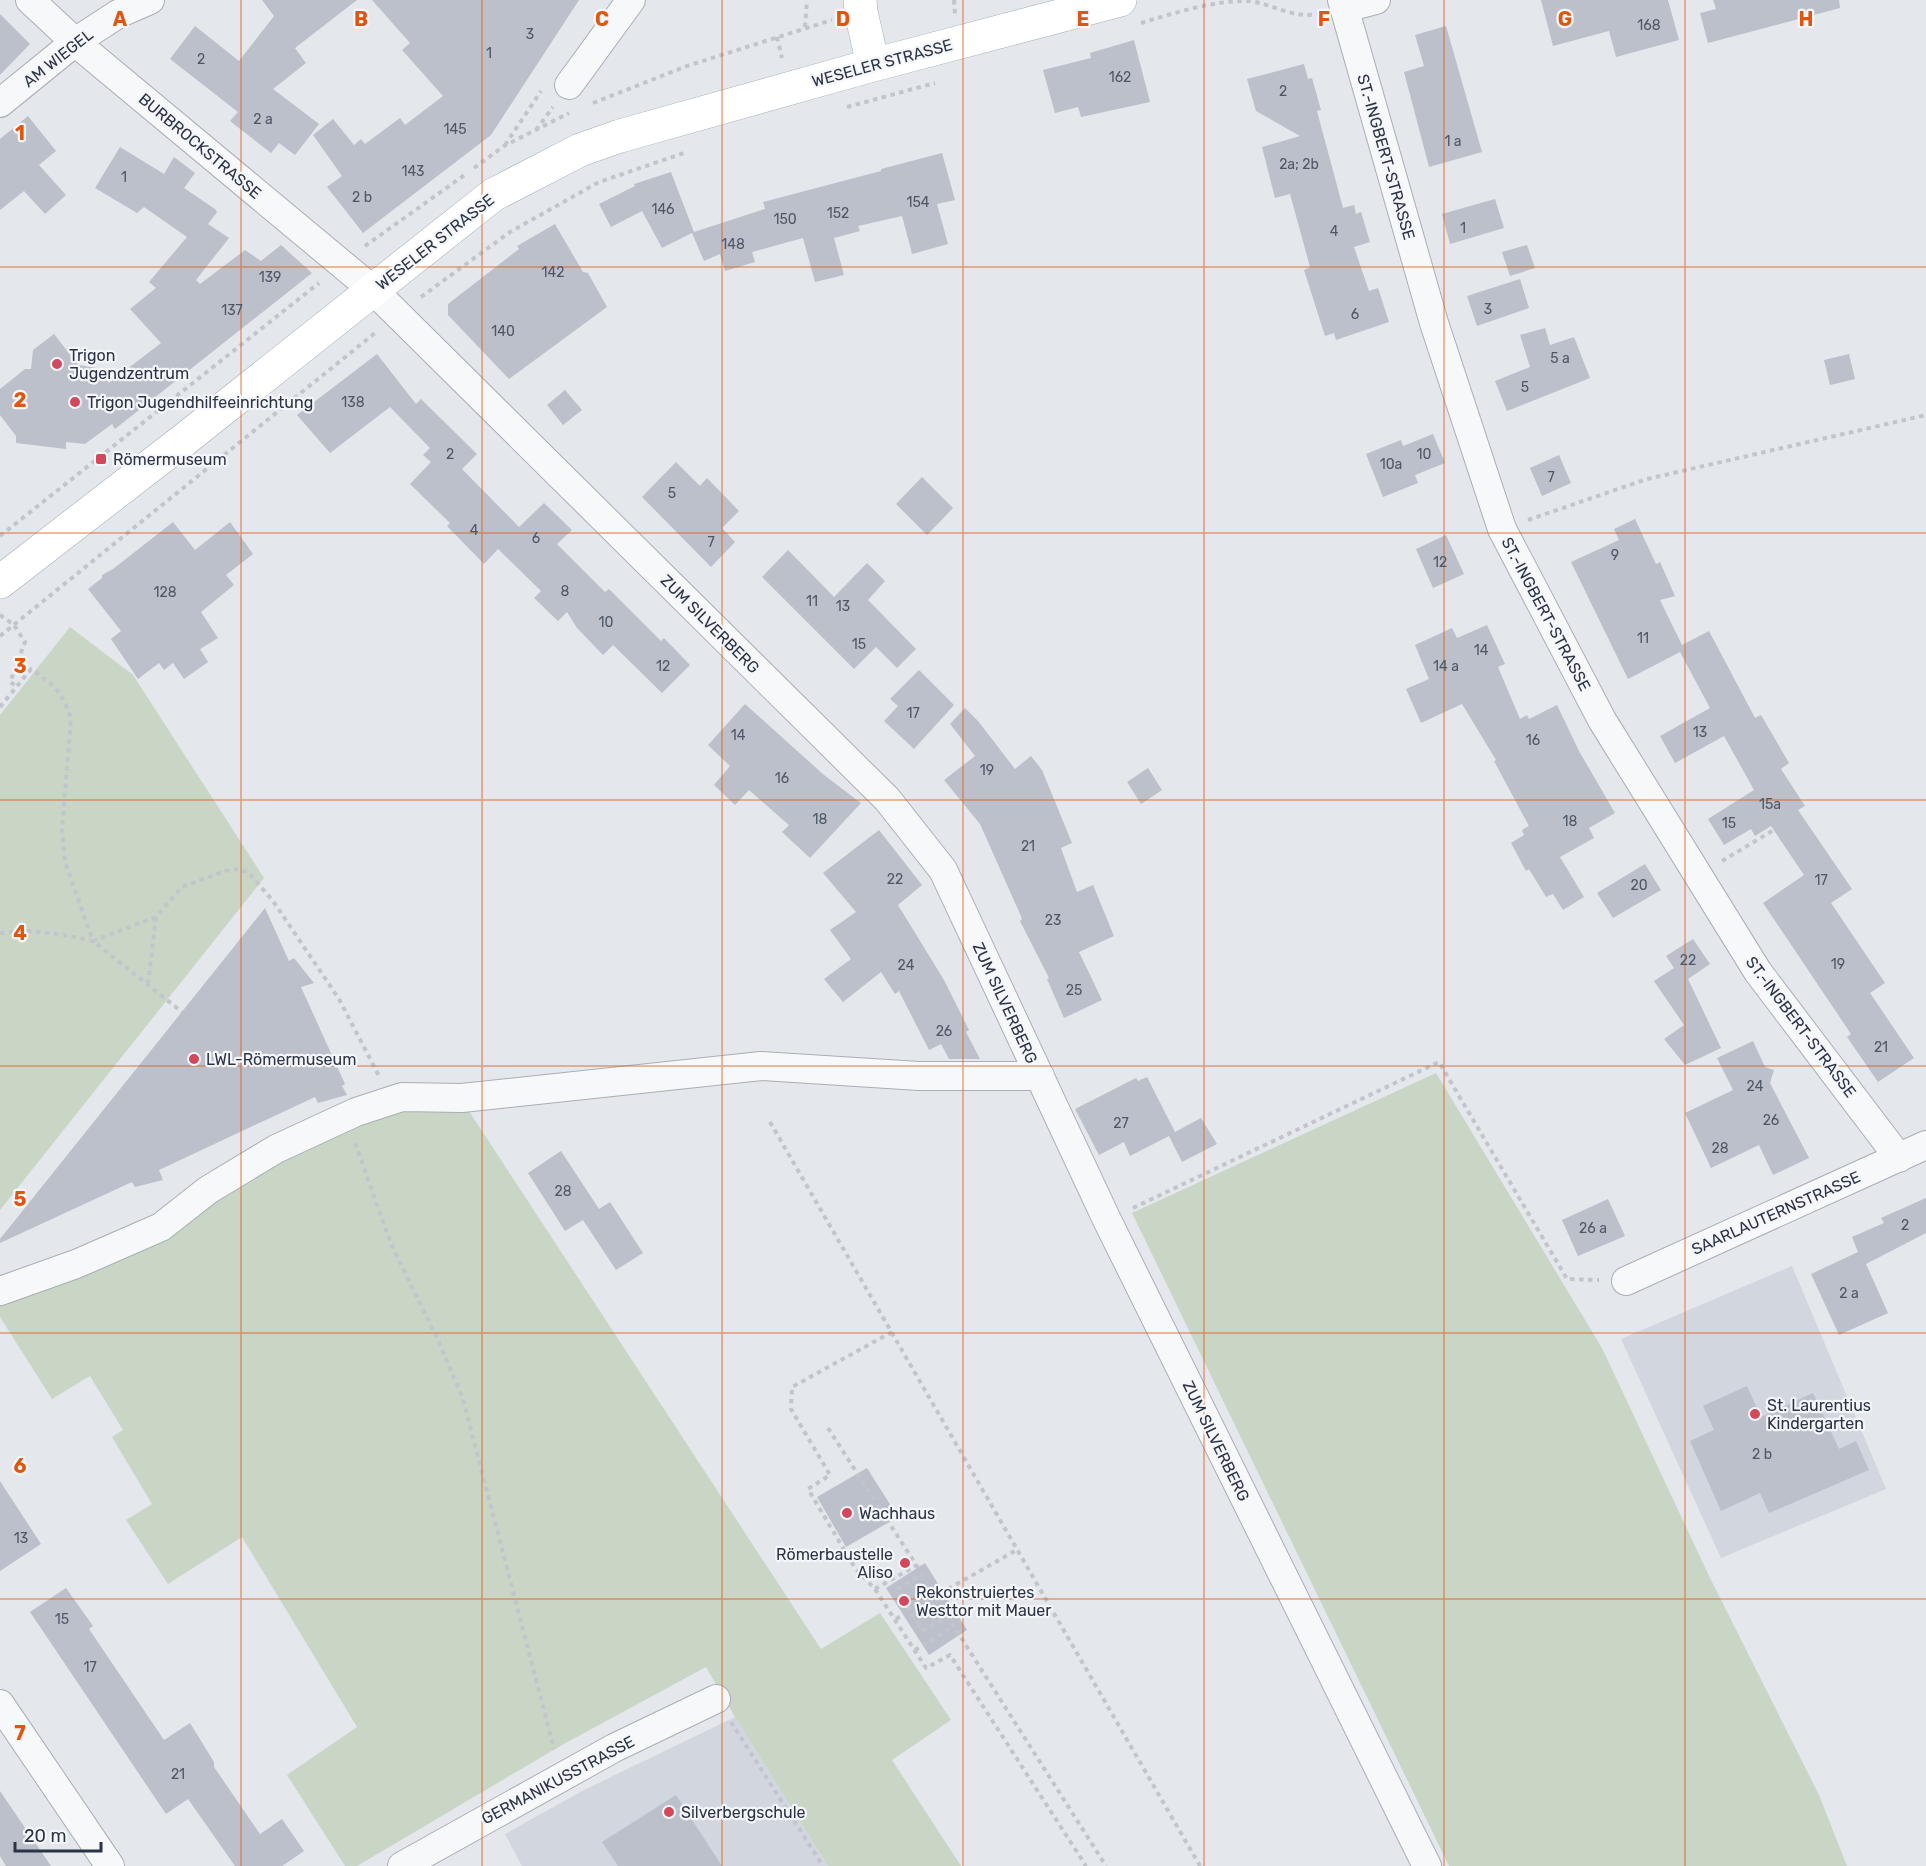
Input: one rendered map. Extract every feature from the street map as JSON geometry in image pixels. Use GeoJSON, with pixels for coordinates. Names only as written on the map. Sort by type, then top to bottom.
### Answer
{"type":"FeatureCollection","features":[{"type":"Feature","properties":{"kind":"main road"},"geometry":{"type":"LineString","coordinates":[[860,0],[873,65]]}},
{"type":"Feature","properties":{"kind":"main road","name":"WESELER STRASSE"},"geometry":{"type":"LineString","coordinates":[[0,582],[493,195],[580,150],[620,136],[873,65],[1126,13]]}},
{"type":"Feature","properties":{"kind":"street","name":"BURBROCKSTRASSE"},"geometry":{"type":"LineString","coordinates":[[30,0],[75,42],[373,290]]}},
{"type":"Feature","properties":{"kind":"street","name":"AM WIEGEL"},"geometry":{"type":"LineString","coordinates":[[0,103],[75,42],[118,14],[150,0]]}},
{"type":"Feature","properties":{"kind":"street"},"geometry":{"type":"LineString","coordinates":[[577,101],[631,0]]}},
{"type":"Feature","properties":{"kind":"street"},"geometry":{"type":"LineString","coordinates":[[1344,5],[1376,0]]}},
{"type":"Feature","properties":{"kind":"street","name":"ST.-INGBERT-STRASSE"},"geometry":{"type":"LineString","coordinates":[[1344,5],[1434,323],[1502,529],[1602,720],[1758,972],[1899,1158]]}},
{"type":"Feature","properties":{"kind":"street","name":"ZUM SILVERBERG"},"geometry":{"type":"LineString","coordinates":[[373,290],[887,799],[943,870],[1107,1220],[1427,1866]]}},
{"type":"Feature","properties":{"kind":"street"},"geometry":{"type":"LineString","coordinates":[[0,1291],[76,1264],[161,1227],[208,1190],[276,1149],[356,1112],[402,1097],[462,1098],[524,1093],[761,1066],[919,1076],[1040,1076]]}},
{"type":"Feature","properties":{"kind":"street","name":"SAARLAUTERNSTRASSE"},"geometry":{"type":"LineString","coordinates":[[1626,1281],[1926,1145]]}},
{"type":"Feature","properties":{"kind":"street","name":"GERMANIKUSSTRASSE"},"geometry":{"type":"LineString","coordinates":[[402,1866],[561,1776],[716,1699]]}},
{"type":"Feature","properties":{"kind":"street"},"geometry":{"type":"LineString","coordinates":[[0,1704],[110,1866]]}},
{"type":"Feature","properties":{"kind":"path"},"geometry":{"type":"LineString","coordinates":[[0,536],[304,297],[341,263],[504,146],[577,101],[805,27],[807,0]]}},
{"type":"Feature","properties":{"kind":"path"},"geometry":{"type":"LineString","coordinates":[[1126,13],[1220,1],[1250,2],[1307,16],[1344,5]]}},
{"type":"Feature","properties":{"kind":"path"},"geometry":{"type":"LineString","coordinates":[[843,108],[941,81]]}},
{"type":"Feature","properties":{"kind":"path"},"geometry":{"type":"LineString","coordinates":[[0,636],[398,314],[520,226],[599,182],[687,152]]}},
{"type":"Feature","properties":{"kind":"path"},"geometry":{"type":"LineString","coordinates":[[1502,529],[1647,479],[1926,415]]}},
{"type":"Feature","properties":{"kind":"path"},"geometry":{"type":"LineString","coordinates":[[0,615],[14,625],[25,642],[10,682],[17,686]]}},
{"type":"Feature","properties":{"kind":"path"},"geometry":{"type":"LineString","coordinates":[[0,707],[31,669],[58,690],[66,705],[70,719],[62,830],[65,861],[93,941]]}},
{"type":"Feature","properties":{"kind":"path"},"geometry":{"type":"LineString","coordinates":[[1698,875],[1777,828]]}},
{"type":"Feature","properties":{"kind":"path"},"geometry":{"type":"LineString","coordinates":[[93,941],[156,916],[182,887],[225,871],[237,869],[248,872],[273,901],[339,999],[376,1068],[390,1101]]}},
{"type":"Feature","properties":{"kind":"path"},"geometry":{"type":"LineString","coordinates":[[148,985],[156,916]]}},
{"type":"Feature","properties":{"kind":"path"},"geometry":{"type":"LineString","coordinates":[[0,933],[29,931],[93,941],[182,1012]]}},
{"type":"Feature","properties":{"kind":"path"},"geometry":{"type":"LineString","coordinates":[[1107,1220],[1439,1062],[1567,1279],[1626,1281]]}},
{"type":"Feature","properties":{"kind":"path"},"geometry":{"type":"LineString","coordinates":[[356,1112],[355,1145],[391,1244],[438,1340],[463,1400],[561,1776]]}},
{"type":"Feature","properties":{"kind":"path"},"geometry":{"type":"LineString","coordinates":[[770,1122],[1200,1866]]}},
{"type":"Feature","properties":{"kind":"path"},"geometry":{"type":"LineString","coordinates":[[891,1332],[792,1387],[791,1409],[830,1475],[808,1489],[855,1568],[875,1588],[926,1668],[950,1655],[1086,1866]]}},
{"type":"Feature","properties":{"kind":"path"},"geometry":{"type":"LineString","coordinates":[[828,1428],[922,1574],[898,1589],[922,1631],[948,1617],[1106,1866]]}},
{"type":"Feature","properties":{"kind":"path"},"geometry":{"type":"LineString","coordinates":[[917,1607],[1017,1549]]}},
{"type":"Feature","properties":{"kind":"path"},"geometry":{"type":"LineString","coordinates":[[875,1588],[917,1565]]}},
{"type":"Feature","properties":{"kind":"path"},"geometry":{"type":"LineString","coordinates":[[896,1619],[903,1615]]}},
{"type":"Feature","properties":{"kind":"path"},"geometry":{"type":"LineString","coordinates":[[915,1650],[954,1626]]}},
{"type":"Feature","properties":{"kind":"path"},"geometry":{"type":"LineString","coordinates":[[716,1699],[823,1866]]}},
{"type":"Feature","properties":{"kind":"shaded area","name":"St. Laurentius Kindergarten"},"geometry":{"type":"Polygon","coordinates":[[[1792,1266],[1886,1489],[1721,1558],[1621,1339],[1792,1266]]]}},
{"type":"Feature","properties":{"kind":"shaded area","name":"Silverbergschule"},"geometry":{"type":"Polygon","coordinates":[[[735,1717],[828,1866],[522,1866],[505,1834],[584,1790],[735,1717]]]}},
{"type":"Feature","properties":{"kind":"green space"},"geometry":{"type":"Polygon","coordinates":[[[70,627],[133,675],[264,878],[0,1210],[0,715],[70,627]]]}},
{"type":"Feature","properties":{"kind":"green space"},"geometry":{"type":"Polygon","coordinates":[[[1436,1073],[1602,1348],[1710,1578],[1819,1795],[1847,1866],[1449,1866],[1132,1213],[1436,1073]]]}},
{"type":"Feature","properties":{"kind":"green space"},"geometry":{"type":"Polygon","coordinates":[[[465,1105],[821,1649],[880,1613],[951,1720],[892,1760],[961,1866],[828,1866],[706,1667],[562,1745],[357,1866],[345,1866],[287,1775],[357,1727],[242,1537],[168,1584],[126,1520],[152,1504],[112,1437],[123,1430],[90,1376],[52,1399],[0,1317],[0,1303],[276,1158],[380,1111],[465,1105]]]}},
{"type":"Feature","properties":{"kind":"building"},"geometry":{"type":"Polygon","coordinates":[[[262,0],[357,0],[295,48],[306,63],[273,89],[319,124],[295,155],[279,143],[271,153],[230,121],[238,112],[170,59],[195,26],[239,61],[274,16],[262,0]]]}},
{"type":"Feature","properties":{"kind":"building"},"geometry":{"type":"Polygon","coordinates":[[[372,0],[579,0],[491,135],[363,233],[327,187],[342,176],[313,135],[333,119],[354,145],[361,139],[365,144],[400,118],[405,125],[443,96],[402,50],[410,43],[372,0]]]}},
{"type":"Feature","properties":{"kind":"building"},"geometry":{"type":"Polygon","coordinates":[[[1541,0],[1668,0],[1679,40],[1616,57],[1609,31],[1553,46],[1541,0]]]}},
{"type":"Feature","properties":{"kind":"building"},"geometry":{"type":"Polygon","coordinates":[[[1713,0],[1839,0],[1840,8],[1708,43],[1700,13],[1716,9],[1713,0]]]}},
{"type":"Feature","properties":{"kind":"building"},"geometry":{"type":"Polygon","coordinates":[[[0,14],[30,44],[0,75],[0,14]]]}},
{"type":"Feature","properties":{"kind":"building"},"geometry":{"type":"Polygon","coordinates":[[[1446,26],[1482,152],[1429,167],[1404,72],[1424,66],[1415,35],[1446,26]]]}},
{"type":"Feature","properties":{"kind":"building"},"geometry":{"type":"Polygon","coordinates":[[[1134,40],[1150,102],[1081,117],[1078,107],[1055,113],[1043,70],[1091,58],[1090,53],[1134,40]]]}},
{"type":"Feature","properties":{"kind":"building"},"geometry":{"type":"Polygon","coordinates":[[[1304,64],[1308,79],[1312,78],[1321,110],[1317,111],[1343,208],[1354,205],[1356,214],[1361,212],[1370,242],[1354,247],[1369,291],[1378,288],[1389,322],[1336,340],[1334,333],[1325,336],[1304,270],[1310,267],[1290,194],[1275,198],[1262,147],[1300,136],[1256,111],[1247,79],[1304,64]]]}},
{"type":"Feature","properties":{"kind":"building"},"geometry":{"type":"Polygon","coordinates":[[[28,116],[56,151],[39,165],[66,195],[45,214],[24,191],[0,210],[0,139],[28,116]]]}},
{"type":"Feature","properties":{"kind":"building"},"geometry":{"type":"Polygon","coordinates":[[[120,147],[164,174],[174,157],[195,173],[184,188],[215,209],[217,212],[208,224],[229,238],[196,280],[200,284],[245,250],[261,261],[281,245],[312,273],[115,429],[112,424],[85,444],[66,442],[66,449],[16,443],[16,436],[0,415],[0,389],[25,369],[31,369],[33,350],[54,334],[78,365],[97,368],[109,383],[161,343],[130,309],[156,288],[149,282],[187,237],[144,207],[137,213],[95,188],[120,147]]]}},
{"type":"Feature","properties":{"kind":"building"},"geometry":{"type":"Polygon","coordinates":[[[942,153],[955,200],[937,204],[948,244],[912,254],[902,216],[858,226],[860,231],[834,238],[844,275],[815,282],[803,238],[752,252],[755,262],[725,271],[720,254],[704,261],[692,233],[662,248],[642,211],[611,227],[599,204],[635,186],[634,184],[671,172],[694,232],[765,209],[763,202],[942,153]]]}},
{"type":"Feature","properties":{"kind":"building"},"geometry":{"type":"Polygon","coordinates":[[[1495,199],[1504,228],[1450,244],[1442,214],[1495,199]]]}},
{"type":"Feature","properties":{"kind":"building"},"geometry":{"type":"Polygon","coordinates":[[[555,224],[583,272],[588,273],[607,307],[509,379],[448,315],[448,304],[519,249],[517,246],[555,224]]]}},
{"type":"Feature","properties":{"kind":"building"},"geometry":{"type":"Polygon","coordinates":[[[1527,245],[1535,268],[1510,276],[1502,252],[1527,245]]]}},
{"type":"Feature","properties":{"kind":"building"},"geometry":{"type":"Polygon","coordinates":[[[1520,279],[1529,308],[1477,326],[1467,296],[1520,279]]]}},
{"type":"Feature","properties":{"kind":"building"},"geometry":{"type":"Polygon","coordinates":[[[1545,328],[1550,345],[1574,337],[1590,378],[1507,411],[1495,381],[1530,367],[1520,335],[1545,328]]]}},
{"type":"Feature","properties":{"kind":"building"},"geometry":{"type":"Polygon","coordinates":[[[377,354],[416,404],[421,399],[477,454],[462,469],[519,527],[544,503],[572,530],[557,544],[605,592],[609,589],[661,641],[664,638],[690,665],[662,693],[613,645],[603,655],[577,628],[567,612],[558,621],[534,598],[541,591],[498,549],[484,564],[447,526],[450,523],[410,484],[431,462],[423,455],[430,448],[390,407],[330,453],[297,415],[377,354]]]}},
{"type":"Feature","properties":{"kind":"building"},"geometry":{"type":"Polygon","coordinates":[[[1849,354],[1855,379],[1830,385],[1824,360],[1849,354]]]}},
{"type":"Feature","properties":{"kind":"building"},"geometry":{"type":"Polygon","coordinates":[[[565,390],[582,410],[563,425],[547,405],[565,390]]]}},
{"type":"Feature","properties":{"kind":"building"},"geometry":{"type":"Polygon","coordinates":[[[1433,434],[1445,463],[1415,475],[1418,483],[1383,497],[1366,454],[1401,440],[1403,446],[1433,434]]]}},
{"type":"Feature","properties":{"kind":"building"},"geometry":{"type":"Polygon","coordinates":[[[1559,455],[1571,483],[1542,496],[1530,468],[1559,455]]]}},
{"type":"Feature","properties":{"kind":"building"},"geometry":{"type":"Polygon","coordinates":[[[676,462],[700,486],[707,478],[739,511],[722,528],[735,542],[711,567],[642,497],[676,462]]]}},
{"type":"Feature","properties":{"kind":"building"},"geometry":{"type":"Polygon","coordinates":[[[922,477],[953,508],[927,535],[896,504],[922,477]]]}},
{"type":"Feature","properties":{"kind":"building"},"geometry":{"type":"Polygon","coordinates":[[[1635,519],[1656,564],[1660,562],[1675,596],[1660,600],[1682,645],[1709,631],[1755,718],[1761,715],[1789,763],[1781,769],[1805,806],[1798,810],[1852,889],[1831,903],[1885,983],[1870,993],[1914,1058],[1878,1082],[1847,1037],[1851,1034],[1763,903],[1804,875],[1771,826],[1755,836],[1751,829],[1724,845],[1708,819],[1754,790],[1724,736],[1675,763],[1660,736],[1710,708],[1680,652],[1628,679],[1571,562],[1619,540],[1614,529],[1635,519]]]}},
{"type":"Feature","properties":{"kind":"building"},"geometry":{"type":"Polygon","coordinates":[[[173,522],[195,550],[230,522],[253,554],[226,575],[234,585],[201,612],[218,638],[200,649],[208,662],[184,679],[173,663],[164,670],[159,663],[138,679],[111,639],[121,631],[88,589],[102,578],[102,575],[173,522]]]}},
{"type":"Feature","properties":{"kind":"building"},"geometry":{"type":"Polygon","coordinates":[[[1446,535],[1464,574],[1433,588],[1416,549],[1446,535]]]}},
{"type":"Feature","properties":{"kind":"building"},"geometry":{"type":"Polygon","coordinates":[[[788,550],[834,597],[867,563],[885,581],[868,600],[916,649],[897,668],[876,647],[854,669],[762,577],[788,550]]]}},
{"type":"Feature","properties":{"kind":"building"},"geometry":{"type":"Polygon","coordinates":[[[1487,625],[1505,664],[1498,667],[1520,719],[1527,715],[1529,719],[1557,705],[1579,751],[1615,813],[1589,828],[1594,838],[1560,857],[1584,897],[1563,910],[1553,894],[1546,897],[1529,869],[1526,871],[1511,843],[1524,835],[1522,830],[1529,826],[1494,761],[1496,760],[1462,704],[1421,723],[1406,689],[1429,679],[1415,645],[1452,628],[1457,638],[1487,625]]]}},
{"type":"Feature","properties":{"kind":"building"},"geometry":{"type":"Polygon","coordinates":[[[919,670],[954,705],[914,749],[884,721],[898,706],[890,699],[919,670]]]}},
{"type":"Feature","properties":{"kind":"building"},"geometry":{"type":"Polygon","coordinates":[[[745,704],[824,775],[861,803],[810,858],[782,832],[789,825],[749,790],[735,805],[714,785],[730,766],[708,745],[745,704]]]}},
{"type":"Feature","properties":{"kind":"building"},"geometry":{"type":"Polygon","coordinates":[[[965,708],[978,721],[1015,769],[1031,756],[1042,770],[1072,843],[1061,848],[1077,892],[1093,885],[1114,936],[1079,952],[1102,1000],[1064,1018],[1047,979],[1049,978],[1020,921],[1022,919],[1020,914],[980,824],[944,780],[975,756],[950,724],[965,708]]]}},
{"type":"Feature","properties":{"kind":"building"},"geometry":{"type":"Polygon","coordinates":[[[1148,768],[1162,790],[1141,804],[1127,782],[1148,768]]]}},
{"type":"Feature","properties":{"kind":"building"},"geometry":{"type":"Polygon","coordinates":[[[879,830],[922,885],[898,905],[944,980],[969,1030],[966,1032],[980,1059],[949,1059],[941,1044],[929,1050],[899,991],[895,994],[881,972],[843,1002],[824,979],[851,959],[830,930],[856,912],[823,873],[879,830]]]}},
{"type":"Feature","properties":{"kind":"building"},"geometry":{"type":"Polygon","coordinates":[[[1645,864],[1661,890],[1613,918],[1597,893],[1645,864]]]}},
{"type":"Feature","properties":{"kind":"building"},"geometry":{"type":"Polygon","coordinates":[[[265,908],[289,961],[294,958],[314,983],[301,987],[345,1084],[342,1086],[347,1095],[318,1103],[315,1097],[159,1170],[163,1180],[135,1187],[132,1182],[0,1243],[0,1239],[265,908]]]}},
{"type":"Feature","properties":{"kind":"building"},"geometry":{"type":"Polygon","coordinates":[[[1693,939],[1710,964],[1688,979],[1721,1048],[1685,1065],[1664,1039],[1684,1025],[1654,981],[1674,968],[1666,956],[1693,939]]]}},
{"type":"Feature","properties":{"kind":"building"},"geometry":{"type":"Polygon","coordinates":[[[1753,1041],[1765,1067],[1774,1070],[1770,1083],[1809,1158],[1773,1175],[1759,1145],[1711,1168],[1685,1113],[1733,1090],[1717,1058],[1753,1041]]]}},
{"type":"Feature","properties":{"kind":"building"},"geometry":{"type":"Polygon","coordinates":[[[1147,1077],[1175,1132],[1201,1118],[1217,1144],[1182,1162],[1169,1136],[1130,1156],[1124,1142],[1099,1155],[1075,1109],[1136,1078],[1138,1081],[1147,1077]]]}},
{"type":"Feature","properties":{"kind":"building"},"geometry":{"type":"Polygon","coordinates":[[[561,1151],[599,1209],[610,1202],[643,1253],[616,1270],[583,1220],[565,1231],[528,1173],[561,1151]]]}},
{"type":"Feature","properties":{"kind":"building"},"geometry":{"type":"Polygon","coordinates":[[[1926,1198],[1926,1233],[1866,1264],[1888,1313],[1839,1335],[1811,1274],[1858,1252],[1852,1237],[1884,1223],[1881,1218],[1926,1198]]]}},
{"type":"Feature","properties":{"kind":"building"},"geometry":{"type":"Polygon","coordinates":[[[1608,1199],[1625,1236],[1578,1256],[1562,1220],[1608,1199]]]}},
{"type":"Feature","properties":{"kind":"building"},"geometry":{"type":"Polygon","coordinates":[[[1747,1386],[1761,1417],[1813,1393],[1839,1449],[1856,1441],[1869,1470],[1769,1513],[1760,1493],[1721,1511],[1690,1441],[1714,1430],[1703,1406],[1747,1386]]]}},
{"type":"Feature","properties":{"kind":"building"},"geometry":{"type":"Polygon","coordinates":[[[867,1468],[898,1517],[846,1547],[817,1497],[867,1468]]]}},
{"type":"Feature","properties":{"kind":"building"},"geometry":{"type":"Polygon","coordinates":[[[0,1481],[41,1544],[0,1571],[0,1481]]]}},
{"type":"Feature","properties":{"kind":"building"},"geometry":{"type":"Polygon","coordinates":[[[925,1563],[967,1630],[929,1655],[886,1588],[925,1563]]]}},
{"type":"Feature","properties":{"kind":"building"},"geometry":{"type":"Polygon","coordinates":[[[66,1588],[93,1626],[89,1629],[164,1740],[190,1723],[214,1762],[214,1767],[260,1834],[282,1819],[304,1851],[282,1866],[235,1866],[188,1799],[166,1814],[30,1612],[66,1588]]]}},
{"type":"Feature","properties":{"kind":"building"},"geometry":{"type":"Polygon","coordinates":[[[0,1791],[51,1866],[6,1866],[0,1856],[0,1791]]]}},
{"type":"Feature","properties":{"kind":"building"},"geometry":{"type":"Polygon","coordinates":[[[676,1795],[722,1866],[618,1866],[602,1842],[676,1795]]]}},
{"type":"Feature","properties":{"kind":"place","name":"Trigon Jugendzentrum"},"geometry":{"type":"Point","coordinates":[57,364]}},
{"type":"Feature","properties":{"kind":"place","name":"Trigon Jugendhilfeeinrichtung"},"geometry":{"type":"Point","coordinates":[75,402]}},
{"type":"Feature","properties":{"kind":"place","name":"Römermuseum"},"geometry":{"type":"Point","coordinates":[101,459]}},
{"type":"Feature","properties":{"kind":"place","name":"LWL-Römermuseum"},"geometry":{"type":"Point","coordinates":[194,1059]}},
{"type":"Feature","properties":{"kind":"place","name":"St. Laurentius Kindergarten"},"geometry":{"type":"Point","coordinates":[1755,1414]}},
{"type":"Feature","properties":{"kind":"place","name":"Wachhaus"},"geometry":{"type":"Point","coordinates":[847,1513]}},
{"type":"Feature","properties":{"kind":"place","name":"Römerbaustelle Aliso"},"geometry":{"type":"Point","coordinates":[905,1563]}},
{"type":"Feature","properties":{"kind":"place","name":"Rekonstruiertes Westtor mit Mauer"},"geometry":{"type":"Point","coordinates":[904,1601]}},
{"type":"Feature","properties":{"kind":"place","name":"Silverbergschule"},"geometry":{"type":"Point","coordinates":[669,1812]}}]}
